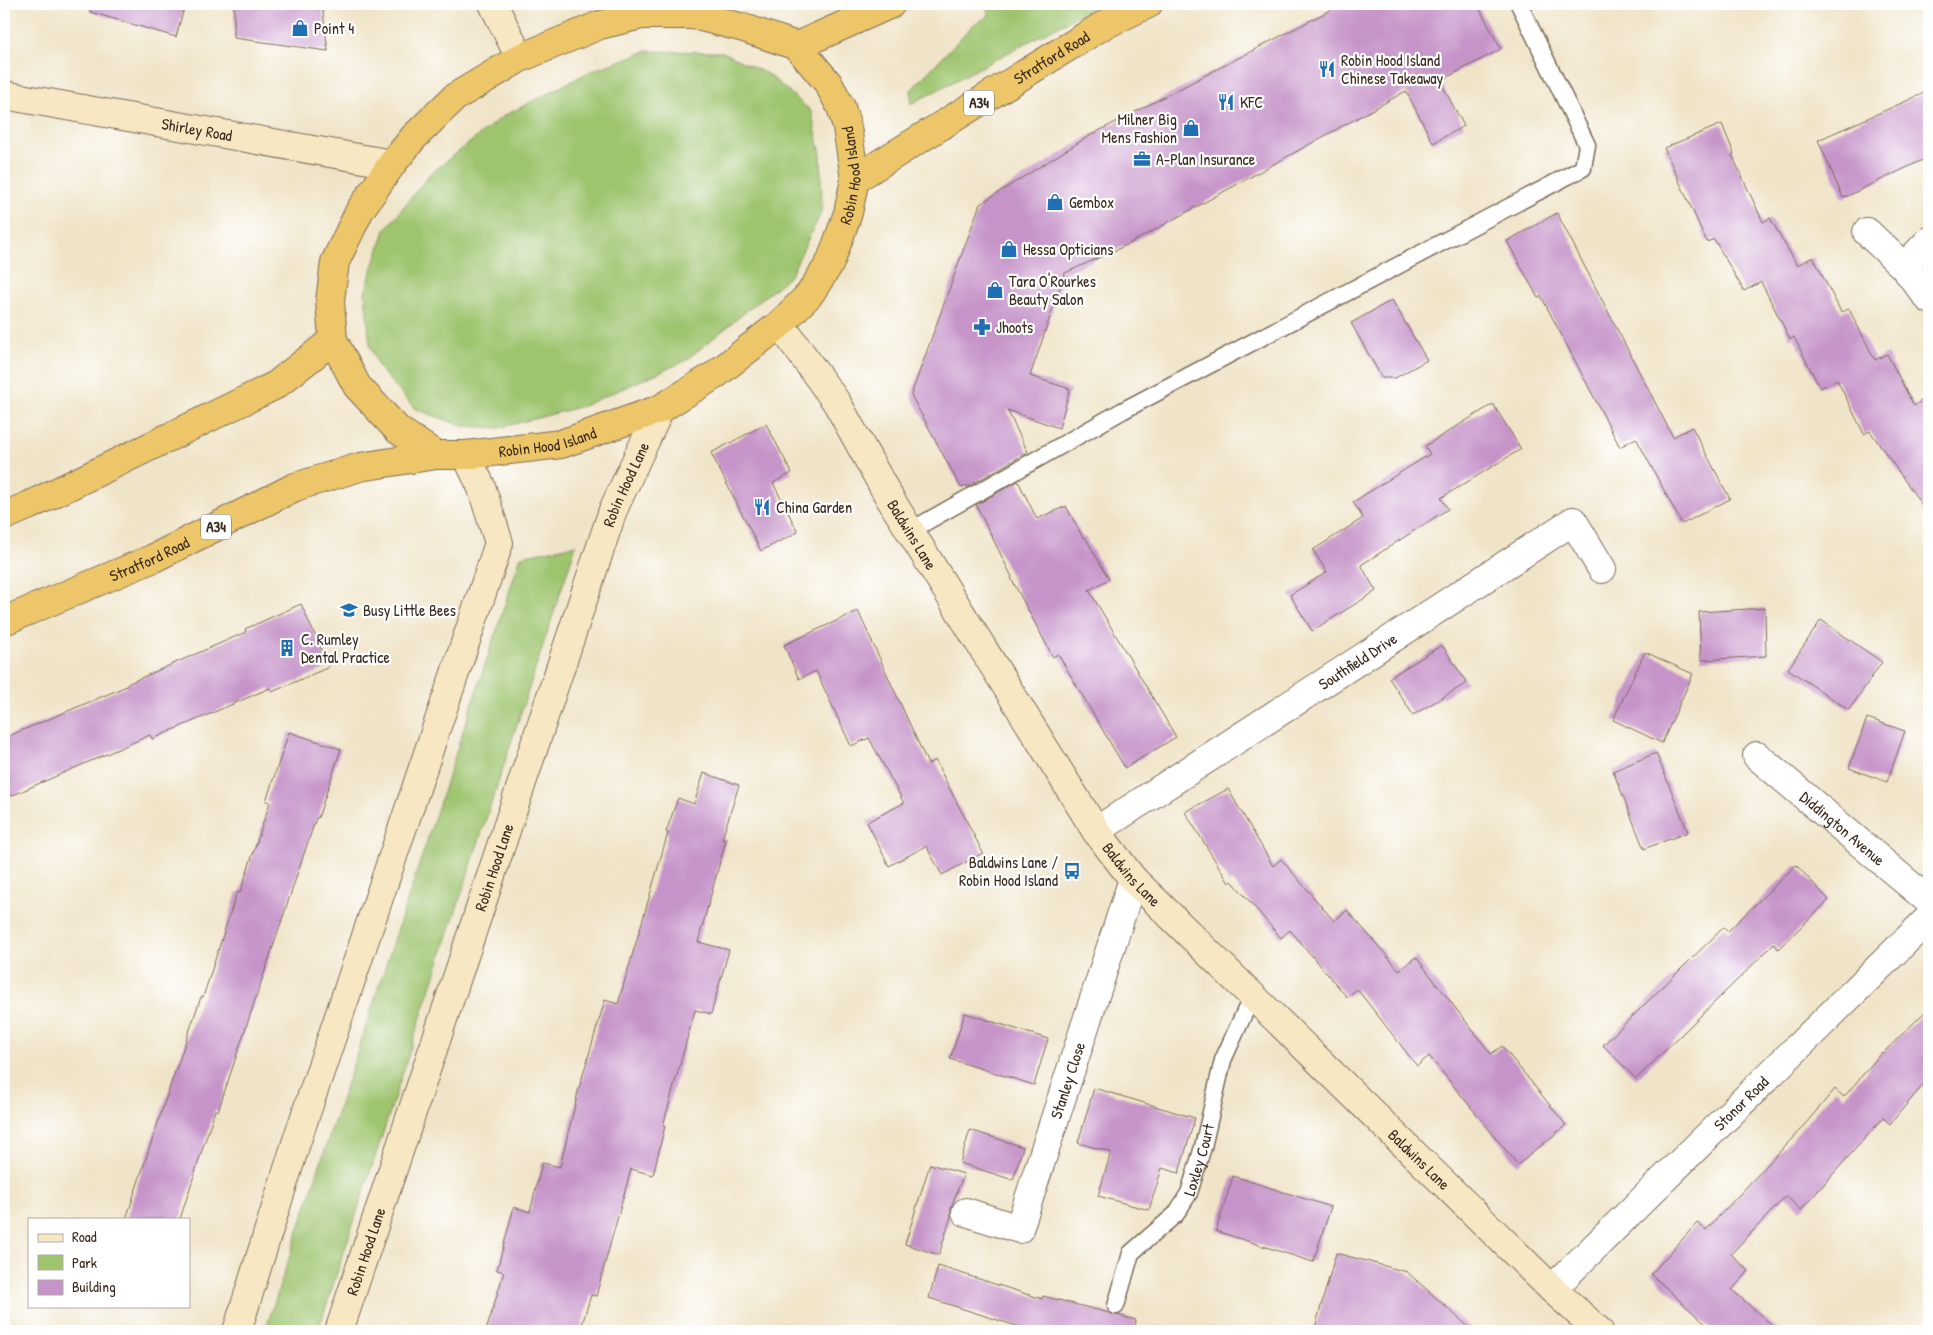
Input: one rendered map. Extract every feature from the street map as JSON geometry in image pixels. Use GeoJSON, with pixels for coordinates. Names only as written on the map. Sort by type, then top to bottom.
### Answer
{"type":"FeatureCollection","features":[{"type":"Feature","properties":{"kind":"highway"},"geometry":{"type":"LineString","coordinates":[[436,455],[398,430],[357,386],[333,340],[330,302],[335,262],[360,210],[414,136],[455,97],[520,58],[600,25],[642,15],[693,15],[744,28],[796,46],[891,4]]}},
{"type":"Feature","properties":{"kind":"highway","name":"Stratford Road"},"geometry":{"type":"LineString","coordinates":[[855,178],[1102,26],[1148,4]]}},
{"type":"Feature","properties":{"kind":"highway","name":"Robin Hood Island"},"geometry":{"type":"LineString","coordinates":[[436,455],[466,455],[562,444],[660,409],[716,375],[780,324],[809,295],[830,263],[848,213],[855,178],[847,127],[840,107],[828,83],[796,46]]}},
{"type":"Feature","properties":{"kind":"highway"},"geometry":{"type":"LineString","coordinates":[[4,516],[30,506],[276,385],[333,340]]}},
{"type":"Feature","properties":{"kind":"highway","name":"Stratford Road"},"geometry":{"type":"LineString","coordinates":[[4,622],[154,558],[296,487],[360,467],[436,455]]}},
{"type":"Feature","properties":{"kind":"street"},"geometry":{"type":"LineString","coordinates":[[493,4],[520,58]]}},
{"type":"Feature","properties":{"kind":"street","name":"Shirley Road"},"geometry":{"type":"LineString","coordinates":[[4,95],[392,164]]}},
{"type":"Feature","properties":{"kind":"street"},"geometry":{"type":"LineString","coordinates":[[1867,232],[1904,267],[1929,298]]}},
{"type":"Feature","properties":{"kind":"street"},"geometry":{"type":"LineString","coordinates":[[1904,267],[1929,241]]}},
{"type":"Feature","properties":{"kind":"street","name":"Baldwins Lane"},"geometry":{"type":"LineString","coordinates":[[780,324],[837,403],[910,531],[1096,831],[1133,879],[1552,1289],[1599,1331]]}},
{"type":"Feature","properties":{"kind":"street","name":"Robin Hood Lane"},"geometry":{"type":"LineString","coordinates":[[339,1331],[613,510],[660,409]]}},
{"type":"Feature","properties":{"kind":"street"},"geometry":{"type":"LineString","coordinates":[[237,1331],[297,1140],[499,543],[481,486],[466,455]]}},
{"type":"Feature","properties":{"kind":"street","name":"Southfield Drive"},"geometry":{"type":"LineString","coordinates":[[1096,831],[1573,521],[1602,569]]}},
{"type":"Feature","properties":{"kind":"street","name":"Diddington Avenue"},"geometry":{"type":"LineString","coordinates":[[1757,756],[1929,901]]}},
{"type":"Feature","properties":{"kind":"street","name":"Stanley Close"},"geometry":{"type":"LineString","coordinates":[[966,1212],[1019,1229],[1133,879]]}},
{"type":"Feature","properties":{"kind":"street","name":"Stonor Road"},"geometry":{"type":"LineString","coordinates":[[1552,1289],[1929,918]]}},
{"type":"Feature","properties":{"kind":"lane"},"geometry":{"type":"LineString","coordinates":[[910,531],[1122,411],[1583,168],[1588,145],[1519,4]]}},
{"type":"Feature","properties":{"kind":"lane","name":"Loxley Court"},"geometry":{"type":"LineString","coordinates":[[1116,1306],[1131,1253],[1176,1214],[1189,1194],[1203,1148],[1222,1060],[1252,996]]}},
{"type":"Feature","properties":{"kind":"green space"},"geometry":{"type":"Polygon","coordinates":[[[985,4],[1100,4],[911,104],[911,90],[973,25],[989,16],[985,4]]]}},
{"type":"Feature","properties":{"kind":"green space"},"geometry":{"type":"Polygon","coordinates":[[[647,51],[723,52],[769,75],[811,111],[821,154],[822,211],[790,276],[685,361],[583,406],[499,428],[463,426],[415,409],[379,368],[370,346],[365,292],[385,230],[429,175],[502,117],[591,71],[647,51]]]}},
{"type":"Feature","properties":{"kind":"green space"},"geometry":{"type":"Polygon","coordinates":[[[576,545],[318,1331],[265,1331],[521,556],[576,545]]]}},
{"type":"Feature","properties":{"kind":"building"},"geometry":{"type":"Polygon","coordinates":[[[91,4],[185,4],[176,37],[90,12],[91,4]]]}},
{"type":"Feature","properties":{"kind":"building"},"geometry":{"type":"Polygon","coordinates":[[[234,4],[322,4],[328,51],[234,38],[234,4]]]}},
{"type":"Feature","properties":{"kind":"building"},"geometry":{"type":"Polygon","coordinates":[[[1342,4],[1477,4],[1501,49],[1440,81],[1464,126],[1433,143],[1406,91],[1129,244],[1065,273],[1030,376],[1070,389],[1059,428],[1007,410],[1028,452],[967,487],[966,485],[961,488],[911,395],[980,204],[1089,136],[1342,4]]]}},
{"type":"Feature","properties":{"kind":"building"},"geometry":{"type":"Polygon","coordinates":[[[1929,91],[1929,157],[1843,198],[1818,140],[1929,91]]]}},
{"type":"Feature","properties":{"kind":"building"},"geometry":{"type":"Polygon","coordinates":[[[1722,124],[1734,154],[1732,155],[1763,222],[1770,218],[1797,265],[1813,257],[1841,312],[1849,309],[1875,360],[1887,354],[1914,406],[1929,396],[1929,515],[1870,431],[1864,434],[1837,380],[1820,388],[1794,337],[1790,339],[1761,282],[1744,291],[1714,239],[1707,242],[1664,148],[1722,124]]]}},
{"type":"Feature","properties":{"kind":"building"},"geometry":{"type":"Polygon","coordinates":[[[1557,213],[1673,437],[1692,427],[1730,499],[1682,524],[1636,438],[1620,447],[1541,296],[1538,298],[1507,241],[1557,213]]]}},
{"type":"Feature","properties":{"kind":"building"},"geometry":{"type":"Polygon","coordinates":[[[1392,300],[1427,360],[1395,378],[1382,378],[1351,323],[1392,300]]]}},
{"type":"Feature","properties":{"kind":"building"},"geometry":{"type":"Polygon","coordinates":[[[1493,404],[1521,449],[1441,498],[1448,509],[1361,565],[1376,591],[1312,631],[1290,595],[1327,572],[1313,550],[1363,518],[1353,502],[1430,454],[1425,446],[1493,404]]]}},
{"type":"Feature","properties":{"kind":"building","name":"China Garden"},"geometry":{"type":"Polygon","coordinates":[[[766,424],[792,473],[773,483],[798,532],[761,551],[711,453],[766,424]]]}},
{"type":"Feature","properties":{"kind":"building"},"geometry":{"type":"Polygon","coordinates":[[[1018,481],[1037,519],[1066,506],[1083,538],[1085,537],[1109,579],[1089,590],[1176,737],[1125,768],[1058,654],[1053,657],[1011,578],[976,505],[1018,481]]]}},
{"type":"Feature","properties":{"kind":"building"},"geometry":{"type":"Polygon","coordinates":[[[301,604],[329,667],[272,692],[270,688],[152,739],[150,735],[4,799],[4,738],[127,686],[127,684],[246,632],[245,629],[301,604]]]}},
{"type":"Feature","properties":{"kind":"building"},"geometry":{"type":"Polygon","coordinates":[[[1765,608],[1766,656],[1701,660],[1699,612],[1765,608]]]}},
{"type":"Feature","properties":{"kind":"building"},"geometry":{"type":"Polygon","coordinates":[[[858,611],[928,764],[935,760],[983,853],[942,875],[926,846],[889,866],[867,822],[904,803],[869,738],[851,746],[816,671],[799,679],[784,645],[858,611]]]}},
{"type":"Feature","properties":{"kind":"building"},"geometry":{"type":"Polygon","coordinates":[[[1821,620],[1882,662],[1849,710],[1788,669],[1821,620]]]}},
{"type":"Feature","properties":{"kind":"building"},"geometry":{"type":"Polygon","coordinates":[[[1442,645],[1467,683],[1413,715],[1389,678],[1442,645]]]}},
{"type":"Feature","properties":{"kind":"building"},"geometry":{"type":"Polygon","coordinates":[[[1645,652],[1693,674],[1662,743],[1613,720],[1645,652]]]}},
{"type":"Feature","properties":{"kind":"building"},"geometry":{"type":"Polygon","coordinates":[[[1867,718],[1905,731],[1887,782],[1849,768],[1867,718]]]}},
{"type":"Feature","properties":{"kind":"building"},"geometry":{"type":"Polygon","coordinates":[[[289,732],[341,749],[218,1111],[215,1110],[180,1218],[126,1218],[201,997],[203,997],[237,892],[240,893],[270,802],[266,801],[289,732]]]}},
{"type":"Feature","properties":{"kind":"building"},"geometry":{"type":"Polygon","coordinates":[[[1656,753],[1688,832],[1644,849],[1613,771],[1656,753]]]}},
{"type":"Feature","properties":{"kind":"building"},"geometry":{"type":"Polygon","coordinates":[[[704,773],[739,785],[722,839],[726,840],[698,942],[729,950],[711,1014],[695,1010],[663,1126],[665,1126],[653,1175],[631,1169],[596,1296],[591,1295],[580,1331],[486,1331],[504,1272],[497,1270],[514,1207],[530,1212],[542,1163],[560,1167],[579,1088],[605,1000],[618,1004],[668,833],[666,832],[678,798],[694,804],[704,773]]]}},
{"type":"Feature","properties":{"kind":"building"},"geometry":{"type":"Polygon","coordinates":[[[1228,789],[1273,866],[1281,859],[1334,921],[1347,910],[1399,970],[1416,957],[1491,1054],[1502,1046],[1566,1125],[1518,1165],[1429,1056],[1417,1066],[1357,989],[1347,997],[1290,930],[1281,938],[1232,881],[1229,883],[1185,812],[1228,789]]]}},
{"type":"Feature","properties":{"kind":"building"},"geometry":{"type":"Polygon","coordinates":[[[1796,865],[1829,900],[1778,949],[1774,944],[1636,1079],[1603,1045],[1724,927],[1728,931],[1796,865]]]}},
{"type":"Feature","properties":{"kind":"building"},"geometry":{"type":"Polygon","coordinates":[[[1929,1008],[1929,1078],[1890,1124],[1883,1118],[1801,1210],[1786,1196],[1731,1254],[1749,1271],[1732,1290],[1779,1331],[1713,1331],[1651,1274],[1697,1223],[1706,1230],[1800,1130],[1835,1089],[1844,1097],[1882,1052],[1929,1008]]]}},
{"type":"Feature","properties":{"kind":"building"},"geometry":{"type":"Polygon","coordinates":[[[965,1013],[1048,1039],[1034,1085],[950,1059],[965,1013]]]}},
{"type":"Feature","properties":{"kind":"building"},"geometry":{"type":"Polygon","coordinates":[[[1094,1088],[1195,1118],[1179,1173],[1162,1168],[1149,1210],[1098,1196],[1111,1152],[1078,1143],[1094,1088]]]}},
{"type":"Feature","properties":{"kind":"building"},"geometry":{"type":"Polygon","coordinates":[[[970,1130],[1023,1147],[1013,1180],[960,1163],[970,1130]]]}},
{"type":"Feature","properties":{"kind":"building"},"geometry":{"type":"Polygon","coordinates":[[[930,1164],[964,1174],[951,1207],[951,1216],[939,1255],[905,1244],[930,1164]]]}},
{"type":"Feature","properties":{"kind":"building"},"geometry":{"type":"Polygon","coordinates":[[[1233,1176],[1331,1207],[1313,1262],[1216,1231],[1233,1176]]]}},
{"type":"Feature","properties":{"kind":"building"},"geometry":{"type":"Polygon","coordinates":[[[1336,1253],[1407,1272],[1473,1331],[1314,1331],[1336,1253]]]}},
{"type":"Feature","properties":{"kind":"building"},"geometry":{"type":"Polygon","coordinates":[[[938,1266],[1042,1299],[1043,1296],[1136,1320],[1135,1331],[1032,1331],[929,1298],[938,1266]]]}},
{"type":"Feature","properties":{"kind":"place","name":"Point 4"},"geometry":{"type":"Point","coordinates":[300,28]}},
{"type":"Feature","properties":{"kind":"place","name":"Robin Hood Island Chinese Takeaway"},"geometry":{"type":"Point","coordinates":[1327,69]}},
{"type":"Feature","properties":{"kind":"place","name":"KFC"},"geometry":{"type":"Point","coordinates":[1226,102]}},
{"type":"Feature","properties":{"kind":"place","name":"Milner Big Mens Fashion"},"geometry":{"type":"Point","coordinates":[1191,128]}},
{"type":"Feature","properties":{"kind":"place","name":"A-Plan Insurance"},"geometry":{"type":"Point","coordinates":[1142,159]}},
{"type":"Feature","properties":{"kind":"place","name":"Gembox"},"geometry":{"type":"Point","coordinates":[1055,202]}},
{"type":"Feature","properties":{"kind":"place","name":"Hessa Opticians"},"geometry":{"type":"Point","coordinates":[1009,249]}},
{"type":"Feature","properties":{"kind":"place","name":"Tara O'Rourkes Beauty Salon"},"geometry":{"type":"Point","coordinates":[995,290]}},
{"type":"Feature","properties":{"kind":"place","name":"Jhoots"},"geometry":{"type":"Point","coordinates":[982,327]}},
{"type":"Feature","properties":{"kind":"place","name":"China Garden"},"geometry":{"type":"Point","coordinates":[762,507]}},
{"type":"Feature","properties":{"kind":"place","name":"Busy Little Bees"},"geometry":{"type":"Point","coordinates":[349,610]}},
{"type":"Feature","properties":{"kind":"place","name":"C. Rumley Dental Practice"},"geometry":{"type":"Point","coordinates":[287,648]}},
{"type":"Feature","properties":{"kind":"place","name":"Baldwins Lane / Robin Hood Island"},"geometry":{"type":"Point","coordinates":[1072,871]}}]}
